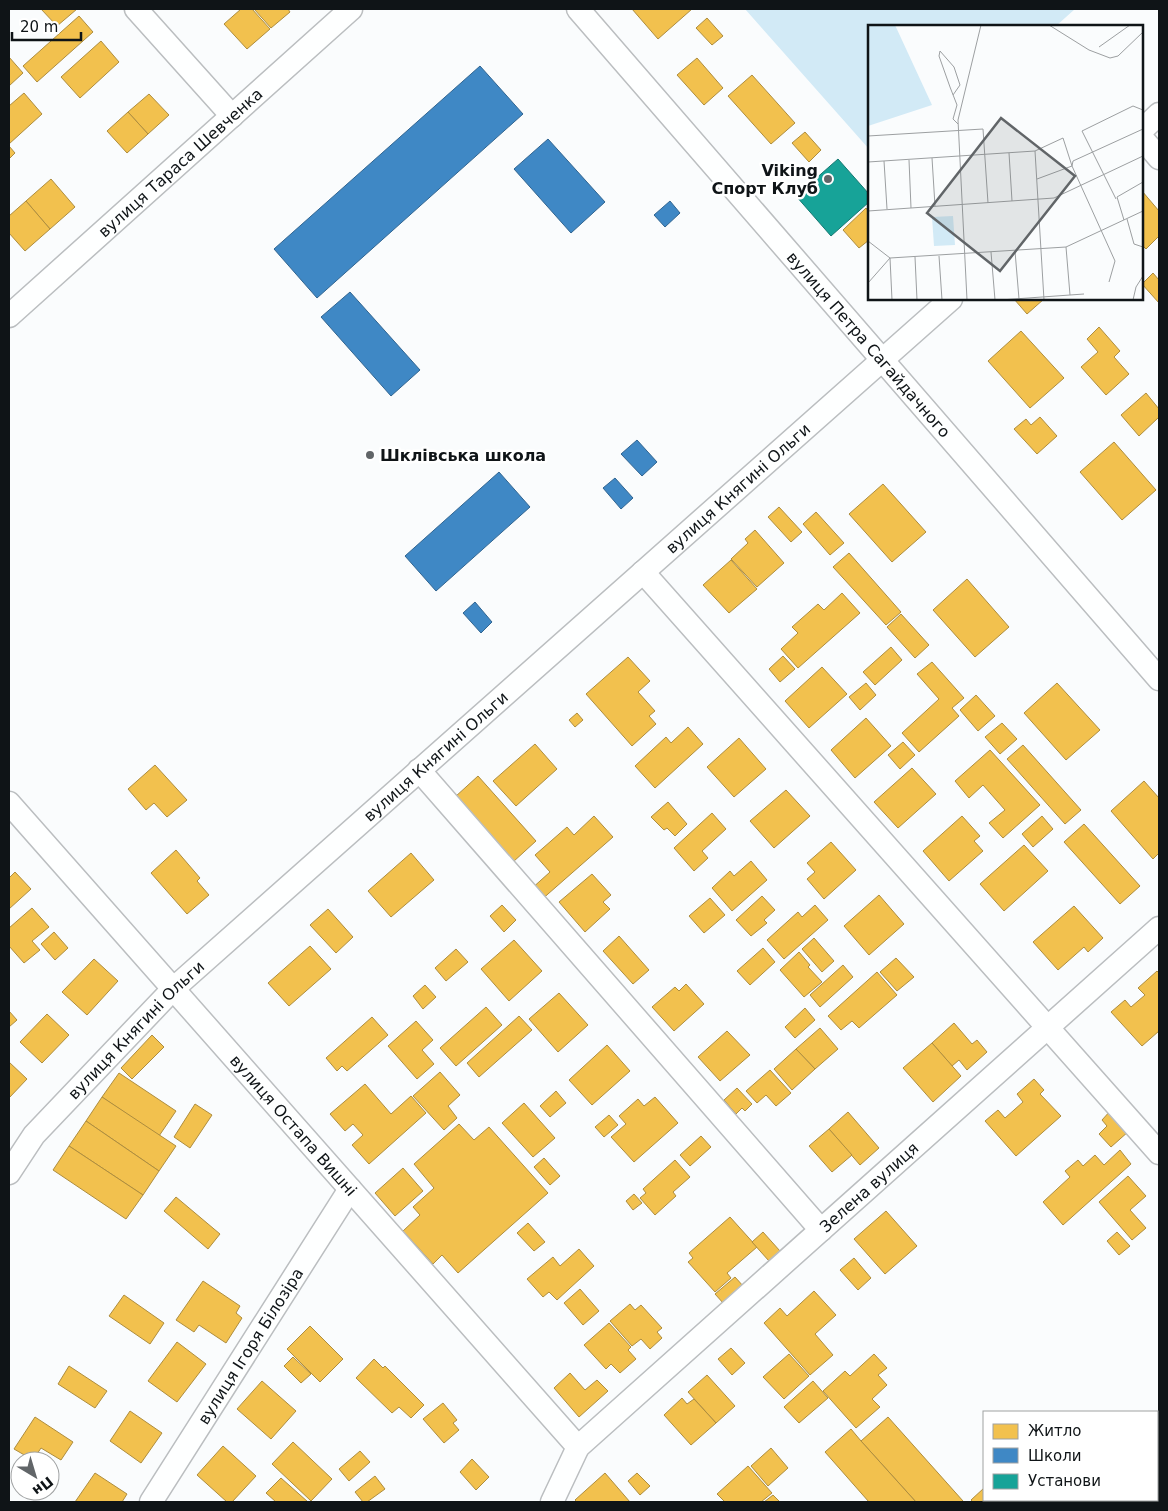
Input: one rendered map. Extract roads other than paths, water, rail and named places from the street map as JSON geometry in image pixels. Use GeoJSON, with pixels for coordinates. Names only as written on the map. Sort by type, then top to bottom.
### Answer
{"type":"FeatureCollection","features":[{"type":"Feature","properties":{"kind":"street"},"geometry":{"type":"LineString","coordinates":[[136,9],[232,116]]}},
{"type":"Feature","properties":{"kind":"street","name":"вулиця Тараса Шевченка"},"geometry":{"type":"LineString","coordinates":[[9,314],[351,9]]}},
{"type":"Feature","properties":{"kind":"street","name":"вулиця Петра Сагайдачного"},"geometry":{"type":"LineString","coordinates":[[578,9],[1159,679]]}},
{"type":"Feature","properties":{"kind":"street"},"geometry":{"type":"LineString","coordinates":[[1143,129],[1159,114]]}},
{"type":"Feature","properties":{"kind":"street"},"geometry":{"type":"LineString","coordinates":[[1143,139],[1159,158]]}},
{"type":"Feature","properties":{"kind":"street","name":"вулиця Княгині Ольги"},"geometry":{"type":"LineString","coordinates":[[9,1173],[34,1135],[173,989],[950,300]]}},
{"type":"Feature","properties":{"kind":"street"},"geometry":{"type":"LineString","coordinates":[[643,572],[1159,1152]]}},
{"type":"Feature","properties":{"kind":"street"},"geometry":{"type":"LineString","coordinates":[[419,770],[821,1230]]}},
{"type":"Feature","properties":{"kind":"street","name":"вулиця Остапа Вишні"},"geometry":{"type":"LineString","coordinates":[[9,804],[578,1447]]}},
{"type":"Feature","properties":{"kind":"street","name":"Зелена вулиця"},"geometry":{"type":"LineString","coordinates":[[578,1447],[1159,928]]}},
{"type":"Feature","properties":{"kind":"street","name":"вулиця Ігоря Білозіра"},"geometry":{"type":"LineString","coordinates":[[150,1502],[350,1189]]}},
{"type":"Feature","properties":{"kind":"street"},"geometry":{"type":"LineString","coordinates":[[552,1502],[578,1447]]}},
{"type":"Feature","properties":{"kind":"place","name":"Viking Спорт Клуб"},"geometry":{"type":"Point","coordinates":[828,179]}},
{"type":"Feature","properties":{"kind":"place","name":"Шклівська школа"},"geometry":{"type":"Point","coordinates":[370,455]}}]}
